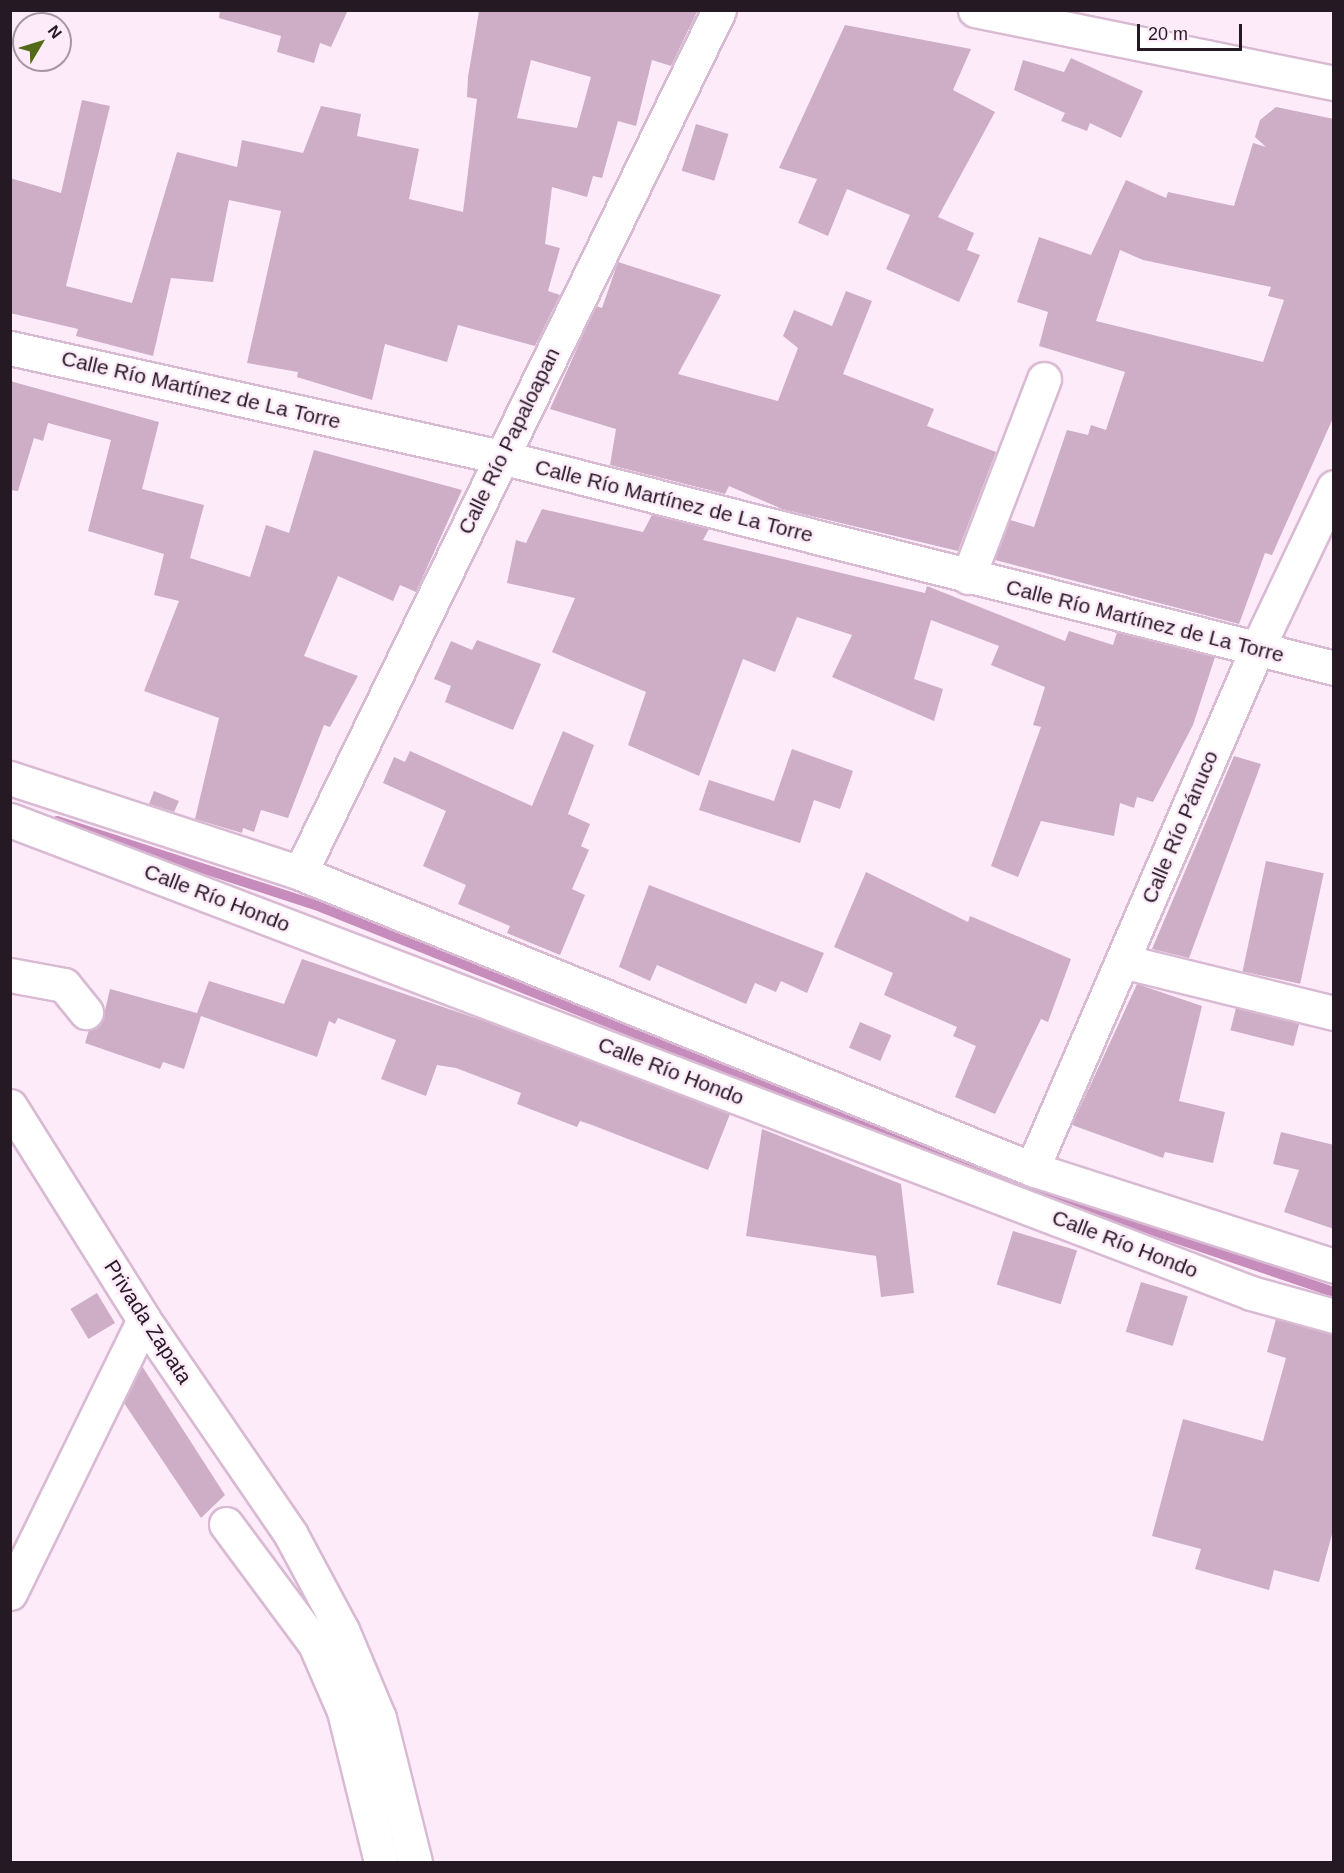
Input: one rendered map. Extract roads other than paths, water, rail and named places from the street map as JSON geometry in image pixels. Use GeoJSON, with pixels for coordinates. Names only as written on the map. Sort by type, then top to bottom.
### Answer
{"type":"FeatureCollection","features":[{"type":"Feature","properties":{"kind":"street","name":"Calle Río Papaloapan"},"geometry":{"type":"LineString","coordinates":[[300,873],[719,10]]}},
{"type":"Feature","properties":{"kind":"street"},"geometry":{"type":"LineString","coordinates":[[975,10],[1334,83]]}},
{"type":"Feature","properties":{"kind":"street","name":"Calle Río Martínez de La Torre"},"geometry":{"type":"LineString","coordinates":[[10,348],[501,457],[1334,668]]}},
{"type":"Feature","properties":{"kind":"street"},"geometry":{"type":"LineString","coordinates":[[968,577],[1044,379]]}},
{"type":"Feature","properties":{"kind":"street","name":"Calle Río Pánuco"},"geometry":{"type":"LineString","coordinates":[[1032,1169],[1257,649],[1334,487]]}},
{"type":"Feature","properties":{"kind":"street","name":"Calle Río Hondo"},"geometry":{"type":"LineString","coordinates":[[10,778],[300,873],[1032,1169],[1334,1266]]}},
{"type":"Feature","properties":{"kind":"street","name":"Calle Río Hondo"},"geometry":{"type":"LineString","coordinates":[[10,820],[1251,1293],[1334,1316]]}},
{"type":"Feature","properties":{"kind":"street"},"geometry":{"type":"LineString","coordinates":[[1122,961],[1334,1013]]}},
{"type":"Feature","properties":{"kind":"street"},"geometry":{"type":"LineString","coordinates":[[10,975],[64,985],[86,1012]]}},
{"type":"Feature","properties":{"kind":"street","name":"Privada Zapata"},"geometry":{"type":"LineString","coordinates":[[10,1106],[144,1320],[291,1535],[342,1630],[379,1718],[415,1863]]}},
{"type":"Feature","properties":{"kind":"street"},"geometry":{"type":"LineString","coordinates":[[10,1593],[144,1320]]}},
{"type":"Feature","properties":{"kind":"street"},"geometry":{"type":"LineString","coordinates":[[226,1524],[315,1644],[344,1711],[381,1863]]}},
{"type":"Feature","properties":{"kind":"street"},"geometry":{"type":"LineString","coordinates":[[267,1578],[291,1535]]}},
{"type":"Feature","properties":{"kind":"waterway"},"geometry":{"type":"LineString","coordinates":[[57,821],[321,907],[981,1172],[1334,1292]]}}]}
